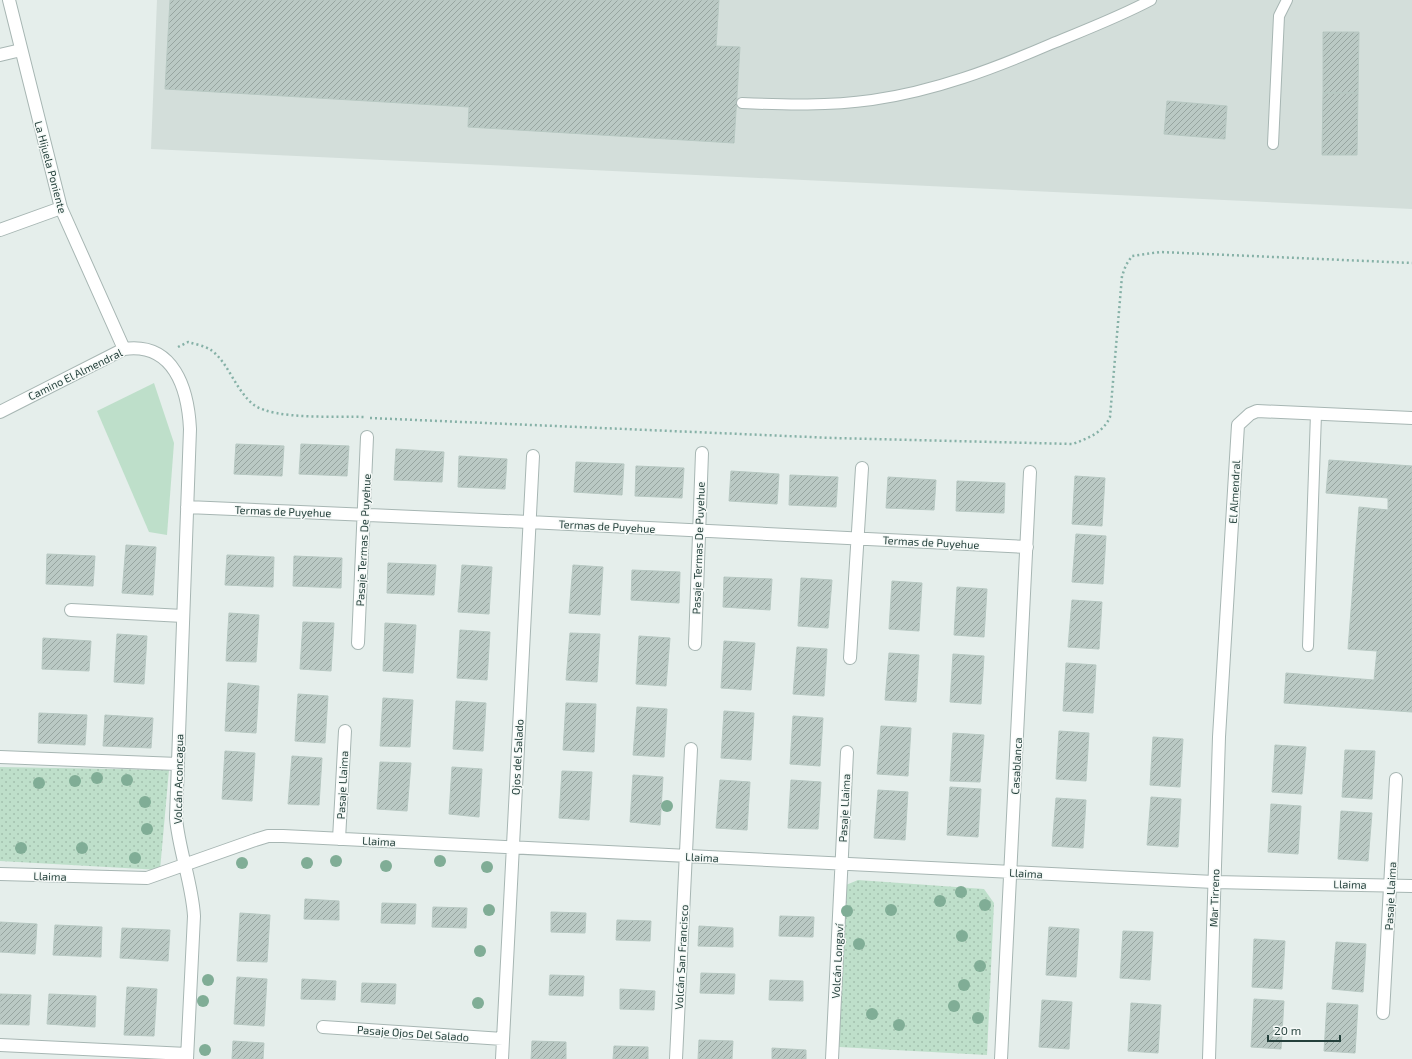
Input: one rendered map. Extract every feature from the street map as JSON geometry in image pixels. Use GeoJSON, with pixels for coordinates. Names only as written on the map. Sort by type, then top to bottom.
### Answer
{"type":"FeatureCollection","features":[{"type":"Feature","properties":{"kind":"street","name":"La Hijuela Poniente"},"geometry":{"type":"LineString","coordinates":[[9,0],[60,208],[124,349]]}},
{"type":"Feature","properties":{"kind":"street"},"geometry":{"type":"LineString","coordinates":[[0,54],[21,50]]}},
{"type":"Feature","properties":{"kind":"street"},"geometry":{"type":"LineString","coordinates":[[0,230],[60,208]]}},
{"type":"Feature","properties":{"kind":"street","name":"Camino El Almendral"},"geometry":{"type":"LineString","coordinates":[[0,412],[124,349],[134,347],[157,352]]}},
{"type":"Feature","properties":{"kind":"street","name":"Volcán Aconcagua"},"geometry":{"type":"LineString","coordinates":[[157,352],[175,371],[184,396],[189,418],[176,818],[193,901],[194,916],[187,1056]]}},
{"type":"Feature","properties":{"kind":"street","name":"El Almendral"},"geometry":{"type":"LineString","coordinates":[[1219,737],[1238,425],[1250,414],[1257,411],[1412,418]]}},
{"type":"Feature","properties":{"kind":"street","name":"Pasaje Termas De Puyehue"},"geometry":{"type":"LineString","coordinates":[[358,643],[367,437]]}},
{"type":"Feature","properties":{"kind":"street","name":"Pasaje Termas De Puyehue"},"geometry":{"type":"LineString","coordinates":[[695,644],[702,453]]}},
{"type":"Feature","properties":{"kind":"street","name":"Ojos del Salado"},"geometry":{"type":"LineString","coordinates":[[502,1059],[532,456]]}},
{"type":"Feature","properties":{"kind":"street"},"geometry":{"type":"LineString","coordinates":[[850,658],[862,468]]}},
{"type":"Feature","properties":{"kind":"street","name":"Casablanca"},"geometry":{"type":"LineString","coordinates":[[1001,1059],[1030,472]]}},
{"type":"Feature","properties":{"kind":"street","name":"Termas de Puyehue"},"geometry":{"type":"LineString","coordinates":[[187,507],[699,530],[1027,548]]}},
{"type":"Feature","properties":{"kind":"street"},"geometry":{"type":"LineString","coordinates":[[71,610],[183,616]]}},
{"type":"Feature","properties":{"kind":"street","name":"Pasaje Llaima"},"geometry":{"type":"LineString","coordinates":[[339,839],[345,731]]}},
{"type":"Feature","properties":{"kind":"street","name":"Mar Tirreno"},"geometry":{"type":"LineString","coordinates":[[1209,1059],[1219,737]]}},
{"type":"Feature","properties":{"kind":"street"},"geometry":{"type":"LineString","coordinates":[[687,856],[691,749]]}},
{"type":"Feature","properties":{"kind":"street","name":"Pasaje Llaima"},"geometry":{"type":"LineString","coordinates":[[842,863],[847,752]]}},
{"type":"Feature","properties":{"kind":"street"},"geometry":{"type":"LineString","coordinates":[[0,757],[178,764]]}},
{"type":"Feature","properties":{"kind":"street","name":"Pasaje Llaima"},"geometry":{"type":"LineString","coordinates":[[1384,1013],[1396,779]]}},
{"type":"Feature","properties":{"kind":"street","name":"Llaima"},"geometry":{"type":"LineString","coordinates":[[0,874],[133,879],[147,878],[268,836],[1214,882],[1412,886]]}},
{"type":"Feature","properties":{"kind":"street","name":"Volcán San Francisco"},"geometry":{"type":"LineString","coordinates":[[676,1059],[687,856]]}},
{"type":"Feature","properties":{"kind":"street","name":"Volcán Longaví"},"geometry":{"type":"LineString","coordinates":[[832,1059],[842,863]]}},
{"type":"Feature","properties":{"kind":"street","name":"Pasaje Ojos Del Salado"},"geometry":{"type":"LineString","coordinates":[[323,1027],[503,1038]]}},
{"type":"Feature","properties":{"kind":"street"},"geometry":{"type":"LineString","coordinates":[[0,1045],[187,1056]]}},
{"type":"Feature","properties":{"kind":"lane"},"geometry":{"type":"LineString","coordinates":[[742,103],[829,105],[915,93],[961,80],[1006,64],[1125,14],[1151,0]]}},
{"type":"Feature","properties":{"kind":"lane"},"geometry":{"type":"LineString","coordinates":[[1273,144],[1279,16],[1287,0]]}},
{"type":"Feature","properties":{"kind":"lane"},"geometry":{"type":"LineString","coordinates":[[1308,646],[1316,414]]}},
{"type":"Feature","properties":{"kind":"path"},"geometry":{"type":"LineString","coordinates":[[157,352],[188,342],[210,349],[218,358],[239,390],[254,405],[265,411],[281,415],[506,423],[833,438],[1073,444],[1096,434],[1107,424],[1110,417],[1122,276],[1126,265],[1132,256],[1160,252],[1412,263]]}},
{"type":"Feature","properties":{"kind":"shaded area"},"geometry":{"type":"Polygon","coordinates":[[[157,0],[1412,0],[1412,209],[151,149],[157,0]]]}},
{"type":"Feature","properties":{"kind":"green space"},"geometry":{"type":"Polygon","coordinates":[[[154,383],[174,443],[167,535],[149,532],[97,411],[154,383]]]}},
{"type":"Feature","properties":{"kind":"green space"},"geometry":{"type":"Polygon","coordinates":[[[0,767],[169,770],[160,870],[0,861],[0,767]]]}},
{"type":"Feature","properties":{"kind":"green space"},"geometry":{"type":"Polygon","coordinates":[[[858,880],[984,889],[994,903],[987,1055],[839,1047],[846,885],[858,880]]]}},
{"type":"Feature","properties":{"kind":"building"},"geometry":{"type":"Polygon","coordinates":[[[170,0],[719,0],[716,46],[740,47],[734,143],[468,127],[469,107],[165,89],[170,0]]]}},
{"type":"Feature","properties":{"kind":"building"},"geometry":{"type":"Polygon","coordinates":[[[1323,32],[1359,32],[1358,93],[1323,93],[1323,32]]]}},
{"type":"Feature","properties":{"kind":"building"},"geometry":{"type":"Polygon","coordinates":[[[1323,93],[1358,93],[1357,155],[1322,155],[1323,93]]]}},
{"type":"Feature","properties":{"kind":"building"},"geometry":{"type":"Polygon","coordinates":[[[1167,101],[1227,106],[1225,139],[1164,134],[1167,101]]]}},
{"type":"Feature","properties":{"kind":"building"},"geometry":{"type":"Polygon","coordinates":[[[236,444],[284,446],[282,476],[234,474],[236,444]]]}},
{"type":"Feature","properties":{"kind":"building"},"geometry":{"type":"Polygon","coordinates":[[[301,444],[349,446],[347,476],[299,474],[301,444]]]}},
{"type":"Feature","properties":{"kind":"building"},"geometry":{"type":"Polygon","coordinates":[[[396,449],[444,452],[442,482],[394,480],[396,449]]]}},
{"type":"Feature","properties":{"kind":"building"},"geometry":{"type":"Polygon","coordinates":[[[459,456],[507,459],[505,489],[458,487],[459,456]]]}},
{"type":"Feature","properties":{"kind":"building"},"geometry":{"type":"Polygon","coordinates":[[[1329,460],[1412,466],[1412,712],[1284,703],[1286,673],[1374,680],[1377,651],[1348,649],[1359,507],[1388,510],[1388,498],[1326,493],[1329,460]]]}},
{"type":"Feature","properties":{"kind":"building"},"geometry":{"type":"Polygon","coordinates":[[[576,462],[624,464],[622,495],[574,492],[576,462]]]}},
{"type":"Feature","properties":{"kind":"building"},"geometry":{"type":"Polygon","coordinates":[[[636,466],[684,468],[682,498],[635,496],[636,466]]]}},
{"type":"Feature","properties":{"kind":"building"},"geometry":{"type":"Polygon","coordinates":[[[731,471],[779,474],[777,504],[729,501],[731,471]]]}},
{"type":"Feature","properties":{"kind":"building"},"geometry":{"type":"Polygon","coordinates":[[[790,475],[838,477],[836,507],[789,505],[790,475]]]}},
{"type":"Feature","properties":{"kind":"building"},"geometry":{"type":"Polygon","coordinates":[[[1075,476],[1105,478],[1102,526],[1072,524],[1075,476]]]}},
{"type":"Feature","properties":{"kind":"building"},"geometry":{"type":"Polygon","coordinates":[[[888,477],[936,480],[934,510],[886,508],[888,477]]]}},
{"type":"Feature","properties":{"kind":"building"},"geometry":{"type":"Polygon","coordinates":[[[957,481],[1005,483],[1004,513],[956,511],[957,481]]]}},
{"type":"Feature","properties":{"kind":"building"},"geometry":{"type":"Polygon","coordinates":[[[1076,534],[1106,536],[1103,584],[1072,582],[1076,534]]]}},
{"type":"Feature","properties":{"kind":"building"},"geometry":{"type":"Polygon","coordinates":[[[126,545],[156,547],[153,595],[122,593],[126,545]]]}},
{"type":"Feature","properties":{"kind":"building"},"geometry":{"type":"Polygon","coordinates":[[[47,554],[95,556],[93,586],[46,584],[47,554]]]}},
{"type":"Feature","properties":{"kind":"building"},"geometry":{"type":"Polygon","coordinates":[[[227,555],[274,557],[273,587],[225,585],[227,555]]]}},
{"type":"Feature","properties":{"kind":"building"},"geometry":{"type":"Polygon","coordinates":[[[294,556],[342,558],[341,588],[293,586],[294,556]]]}},
{"type":"Feature","properties":{"kind":"building"},"geometry":{"type":"Polygon","coordinates":[[[388,563],[436,565],[434,595],[387,593],[388,563]]]}},
{"type":"Feature","properties":{"kind":"building"},"geometry":{"type":"Polygon","coordinates":[[[462,565],[492,567],[489,614],[458,612],[462,565]]]}},
{"type":"Feature","properties":{"kind":"building"},"geometry":{"type":"Polygon","coordinates":[[[573,565],[603,567],[600,615],[569,613],[573,565]]]}},
{"type":"Feature","properties":{"kind":"building"},"geometry":{"type":"Polygon","coordinates":[[[632,570],[680,572],[679,603],[631,600],[632,570]]]}},
{"type":"Feature","properties":{"kind":"building"},"geometry":{"type":"Polygon","coordinates":[[[724,577],[772,579],[770,610],[723,607],[724,577]]]}},
{"type":"Feature","properties":{"kind":"building"},"geometry":{"type":"Polygon","coordinates":[[[801,578],[832,580],[828,628],[798,626],[801,578]]]}},
{"type":"Feature","properties":{"kind":"building"},"geometry":{"type":"Polygon","coordinates":[[[892,581],[922,583],[919,631],[889,629],[892,581]]]}},
{"type":"Feature","properties":{"kind":"building"},"geometry":{"type":"Polygon","coordinates":[[[957,587],[987,589],[984,637],[954,635],[957,587]]]}},
{"type":"Feature","properties":{"kind":"building"},"geometry":{"type":"Polygon","coordinates":[[[1072,600],[1102,602],[1099,649],[1068,647],[1072,600]]]}},
{"type":"Feature","properties":{"kind":"building"},"geometry":{"type":"Polygon","coordinates":[[[229,613],[259,615],[256,662],[226,661],[229,613]]]}},
{"type":"Feature","properties":{"kind":"building"},"geometry":{"type":"Polygon","coordinates":[[[303,622],[334,623],[331,671],[300,669],[303,622]]]}},
{"type":"Feature","properties":{"kind":"building"},"geometry":{"type":"Polygon","coordinates":[[[385,623],[416,625],[413,673],[383,671],[385,623]]]}},
{"type":"Feature","properties":{"kind":"building"},"geometry":{"type":"Polygon","coordinates":[[[460,630],[490,632],[487,680],[457,678],[460,630]]]}},
{"type":"Feature","properties":{"kind":"building"},"geometry":{"type":"Polygon","coordinates":[[[570,633],[600,634],[597,682],[566,680],[570,633]]]}},
{"type":"Feature","properties":{"kind":"building"},"geometry":{"type":"Polygon","coordinates":[[[117,634],[147,636],[144,684],[114,682],[117,634]]]}},
{"type":"Feature","properties":{"kind":"building"},"geometry":{"type":"Polygon","coordinates":[[[639,636],[670,638],[666,686],[636,684],[639,636]]]}},
{"type":"Feature","properties":{"kind":"building"},"geometry":{"type":"Polygon","coordinates":[[[43,638],[91,641],[89,671],[42,669],[43,638]]]}},
{"type":"Feature","properties":{"kind":"building"},"geometry":{"type":"Polygon","coordinates":[[[724,641],[755,643],[751,690],[721,688],[724,641]]]}},
{"type":"Feature","properties":{"kind":"building"},"geometry":{"type":"Polygon","coordinates":[[[797,647],[827,649],[824,696],[793,694],[797,647]]]}},
{"type":"Feature","properties":{"kind":"building"},"geometry":{"type":"Polygon","coordinates":[[[889,653],[919,655],[916,702],[885,700],[889,653]]]}},
{"type":"Feature","properties":{"kind":"building"},"geometry":{"type":"Polygon","coordinates":[[[953,654],[984,656],[981,704],[950,702],[953,654]]]}},
{"type":"Feature","properties":{"kind":"building"},"geometry":{"type":"Polygon","coordinates":[[[1066,663],[1096,665],[1093,713],[1063,711],[1066,663]]]}},
{"type":"Feature","properties":{"kind":"building"},"geometry":{"type":"Polygon","coordinates":[[[228,683],[259,686],[256,733],[225,731],[228,683]]]}},
{"type":"Feature","properties":{"kind":"building"},"geometry":{"type":"Polygon","coordinates":[[[298,694],[328,696],[325,743],[295,741],[298,694]]]}},
{"type":"Feature","properties":{"kind":"building"},"geometry":{"type":"Polygon","coordinates":[[[383,698],[413,700],[410,747],[380,746],[383,698]]]}},
{"type":"Feature","properties":{"kind":"building"},"geometry":{"type":"Polygon","coordinates":[[[456,701],[486,703],[483,751],[453,749],[456,701]]]}},
{"type":"Feature","properties":{"kind":"building"},"geometry":{"type":"Polygon","coordinates":[[[566,703],[596,704],[594,752],[563,750],[566,703]]]}},
{"type":"Feature","properties":{"kind":"building"},"geometry":{"type":"Polygon","coordinates":[[[637,707],[667,709],[664,757],[633,755],[637,707]]]}},
{"type":"Feature","properties":{"kind":"building"},"geometry":{"type":"Polygon","coordinates":[[[724,711],[754,713],[751,760],[721,758],[724,711]]]}},
{"type":"Feature","properties":{"kind":"building"},"geometry":{"type":"Polygon","coordinates":[[[39,713],[87,715],[85,745],[38,743],[39,713]]]}},
{"type":"Feature","properties":{"kind":"building"},"geometry":{"type":"Polygon","coordinates":[[[105,715],[153,718],[151,748],[103,746],[105,715]]]}},
{"type":"Feature","properties":{"kind":"building"},"geometry":{"type":"Polygon","coordinates":[[[793,716],[823,718],[820,766],[790,764],[793,716]]]}},
{"type":"Feature","properties":{"kind":"building"},"geometry":{"type":"Polygon","coordinates":[[[881,726],[911,728],[908,776],[877,774],[881,726]]]}},
{"type":"Feature","properties":{"kind":"building"},"geometry":{"type":"Polygon","coordinates":[[[1059,731],[1089,733],[1086,781],[1056,779],[1059,731]]]}},
{"type":"Feature","properties":{"kind":"building"},"geometry":{"type":"Polygon","coordinates":[[[953,733],[984,735],[980,782],[950,781],[953,733]]]}},
{"type":"Feature","properties":{"kind":"building"},"geometry":{"type":"Polygon","coordinates":[[[1153,737],[1183,739],[1180,787],[1150,785],[1153,737]]]}},
{"type":"Feature","properties":{"kind":"building"},"geometry":{"type":"Polygon","coordinates":[[[1275,745],[1306,747],[1302,794],[1272,792],[1275,745]]]}},
{"type":"Feature","properties":{"kind":"building"},"geometry":{"type":"Polygon","coordinates":[[[1345,750],[1375,751],[1372,799],[1342,797],[1345,750]]]}},
{"type":"Feature","properties":{"kind":"building"},"geometry":{"type":"Polygon","coordinates":[[[225,751],[255,753],[252,801],[222,799],[225,751]]]}},
{"type":"Feature","properties":{"kind":"building"},"geometry":{"type":"Polygon","coordinates":[[[292,756],[322,758],[319,805],[288,804],[292,756]]]}},
{"type":"Feature","properties":{"kind":"building"},"geometry":{"type":"Polygon","coordinates":[[[380,762],[411,763],[407,811],[377,809],[380,762]]]}},
{"type":"Feature","properties":{"kind":"building"},"geometry":{"type":"Polygon","coordinates":[[[452,767],[482,769],[479,817],[449,814],[452,767]]]}},
{"type":"Feature","properties":{"kind":"building"},"geometry":{"type":"Polygon","coordinates":[[[562,771],[592,772],[589,820],[559,818],[562,771]]]}},
{"type":"Feature","properties":{"kind":"building"},"geometry":{"type":"Polygon","coordinates":[[[633,775],[663,777],[660,825],[630,822],[633,775]]]}},
{"type":"Feature","properties":{"kind":"building"},"geometry":{"type":"Polygon","coordinates":[[[720,780],[750,782],[747,830],[716,828],[720,780]]]}},
{"type":"Feature","properties":{"kind":"building"},"geometry":{"type":"Polygon","coordinates":[[[791,780],[821,782],[818,829],[788,828],[791,780]]]}},
{"type":"Feature","properties":{"kind":"building"},"geometry":{"type":"Polygon","coordinates":[[[950,787],[981,789],[978,837],[947,835],[950,787]]]}},
{"type":"Feature","properties":{"kind":"building"},"geometry":{"type":"Polygon","coordinates":[[[878,790],[908,792],[905,840],[874,838],[878,790]]]}},
{"type":"Feature","properties":{"kind":"building"},"geometry":{"type":"Polygon","coordinates":[[[1151,797],[1181,799],[1178,847],[1147,845],[1151,797]]]}},
{"type":"Feature","properties":{"kind":"building"},"geometry":{"type":"Polygon","coordinates":[[[1056,798],[1086,800],[1083,848],[1052,846],[1056,798]]]}},
{"type":"Feature","properties":{"kind":"building"},"geometry":{"type":"Polygon","coordinates":[[[1271,804],[1301,806],[1298,854],[1268,852],[1271,804]]]}},
{"type":"Feature","properties":{"kind":"building"},"geometry":{"type":"Polygon","coordinates":[[[1341,811],[1372,813],[1368,861],[1338,859],[1341,811]]]}},
{"type":"Feature","properties":{"kind":"building"},"geometry":{"type":"Polygon","coordinates":[[[305,899],[339,901],[339,920],[304,919],[305,899]]]}},
{"type":"Feature","properties":{"kind":"building"},"geometry":{"type":"Polygon","coordinates":[[[382,903],[416,904],[415,924],[381,923],[382,903]]]}},
{"type":"Feature","properties":{"kind":"building"},"geometry":{"type":"Polygon","coordinates":[[[433,907],[467,908],[466,928],[432,927],[433,907]]]}},
{"type":"Feature","properties":{"kind":"building"},"geometry":{"type":"Polygon","coordinates":[[[551,912],[586,913],[585,933],[551,932],[551,912]]]}},
{"type":"Feature","properties":{"kind":"building"},"geometry":{"type":"Polygon","coordinates":[[[240,913],[270,915],[267,962],[237,961],[240,913]]]}},
{"type":"Feature","properties":{"kind":"building"},"geometry":{"type":"Polygon","coordinates":[[[780,916],[814,917],[813,937],[779,936],[780,916]]]}},
{"type":"Feature","properties":{"kind":"building"},"geometry":{"type":"Polygon","coordinates":[[[617,920],[651,921],[650,941],[616,940],[617,920]]]}},
{"type":"Feature","properties":{"kind":"building"},"geometry":{"type":"Polygon","coordinates":[[[0,922],[37,924],[35,954],[0,952],[0,922]]]}},
{"type":"Feature","properties":{"kind":"building"},"geometry":{"type":"Polygon","coordinates":[[[55,925],[102,927],[101,957],[53,955],[55,925]]]}},
{"type":"Feature","properties":{"kind":"building"},"geometry":{"type":"Polygon","coordinates":[[[699,926],[733,928],[733,947],[698,946],[699,926]]]}},
{"type":"Feature","properties":{"kind":"building"},"geometry":{"type":"Polygon","coordinates":[[[1049,927],[1079,929],[1076,977],[1046,975],[1049,927]]]}},
{"type":"Feature","properties":{"kind":"building"},"geometry":{"type":"Polygon","coordinates":[[[122,928],[170,930],[168,961],[120,958],[122,928]]]}},
{"type":"Feature","properties":{"kind":"building"},"geometry":{"type":"Polygon","coordinates":[[[1123,931],[1153,932],[1150,980],[1120,978],[1123,931]]]}},
{"type":"Feature","properties":{"kind":"building"},"geometry":{"type":"Polygon","coordinates":[[[1254,939],[1285,941],[1282,989],[1252,987],[1254,939]]]}},
{"type":"Feature","properties":{"kind":"building"},"geometry":{"type":"Polygon","coordinates":[[[1336,942],[1366,944],[1363,992],[1332,989],[1336,942]]]}},
{"type":"Feature","properties":{"kind":"building"},"geometry":{"type":"Polygon","coordinates":[[[701,973],[735,974],[734,994],[700,993],[701,973]]]}},
{"type":"Feature","properties":{"kind":"building"},"geometry":{"type":"Polygon","coordinates":[[[550,975],[584,976],[583,996],[549,995],[550,975]]]}},
{"type":"Feature","properties":{"kind":"building"},"geometry":{"type":"Polygon","coordinates":[[[237,977],[267,979],[264,1026],[234,1024],[237,977]]]}},
{"type":"Feature","properties":{"kind":"building"},"geometry":{"type":"Polygon","coordinates":[[[302,979],[336,981],[335,1000],[301,999],[302,979]]]}},
{"type":"Feature","properties":{"kind":"building"},"geometry":{"type":"Polygon","coordinates":[[[770,980],[803,981],[803,1001],[769,1000],[770,980]]]}},
{"type":"Feature","properties":{"kind":"building"},"geometry":{"type":"Polygon","coordinates":[[[362,983],[396,984],[395,1004],[361,1002],[362,983]]]}},
{"type":"Feature","properties":{"kind":"building"},"geometry":{"type":"Polygon","coordinates":[[[127,987],[157,989],[154,1036],[124,1035],[127,987]]]}},
{"type":"Feature","properties":{"kind":"building"},"geometry":{"type":"Polygon","coordinates":[[[620,989],[655,991],[654,1010],[620,1009],[620,989]]]}},
{"type":"Feature","properties":{"kind":"building"},"geometry":{"type":"Polygon","coordinates":[[[0,994],[31,995],[29,1025],[0,1024],[0,994]]]}},
{"type":"Feature","properties":{"kind":"building"},"geometry":{"type":"Polygon","coordinates":[[[49,994],[96,996],[95,1027],[47,1024],[49,994]]]}},
{"type":"Feature","properties":{"kind":"building"},"geometry":{"type":"Polygon","coordinates":[[[1254,999],[1284,1001],[1281,1049],[1251,1047],[1254,999]]]}},
{"type":"Feature","properties":{"kind":"building"},"geometry":{"type":"Polygon","coordinates":[[[1042,1000],[1072,1002],[1069,1049],[1039,1047],[1042,1000]]]}},
{"type":"Feature","properties":{"kind":"building"},"geometry":{"type":"Polygon","coordinates":[[[1131,1003],[1161,1005],[1158,1053],[1128,1051],[1131,1003]]]}},
{"type":"Feature","properties":{"kind":"building"},"geometry":{"type":"Polygon","coordinates":[[[1327,1003],[1358,1005],[1355,1053],[1324,1051],[1327,1003]]]}},
{"type":"Feature","properties":{"kind":"building"},"geometry":{"type":"Polygon","coordinates":[[[699,1040],[733,1041],[732,1059],[698,1059],[699,1040]]]}},
{"type":"Feature","properties":{"kind":"building"},"geometry":{"type":"Polygon","coordinates":[[[233,1041],[264,1043],[263,1059],[232,1059],[233,1041]]]}},
{"type":"Feature","properties":{"kind":"building"},"geometry":{"type":"Polygon","coordinates":[[[532,1041],[566,1042],[566,1059],[531,1059],[532,1041]]]}},
{"type":"Feature","properties":{"kind":"building"},"geometry":{"type":"Polygon","coordinates":[[[614,1046],[648,1047],[648,1059],[613,1059],[614,1046]]]}},
{"type":"Feature","properties":{"kind":"building"},"geometry":{"type":"Polygon","coordinates":[[[772,1048],[806,1050],[806,1059],[772,1059],[772,1048]]]}}]}
